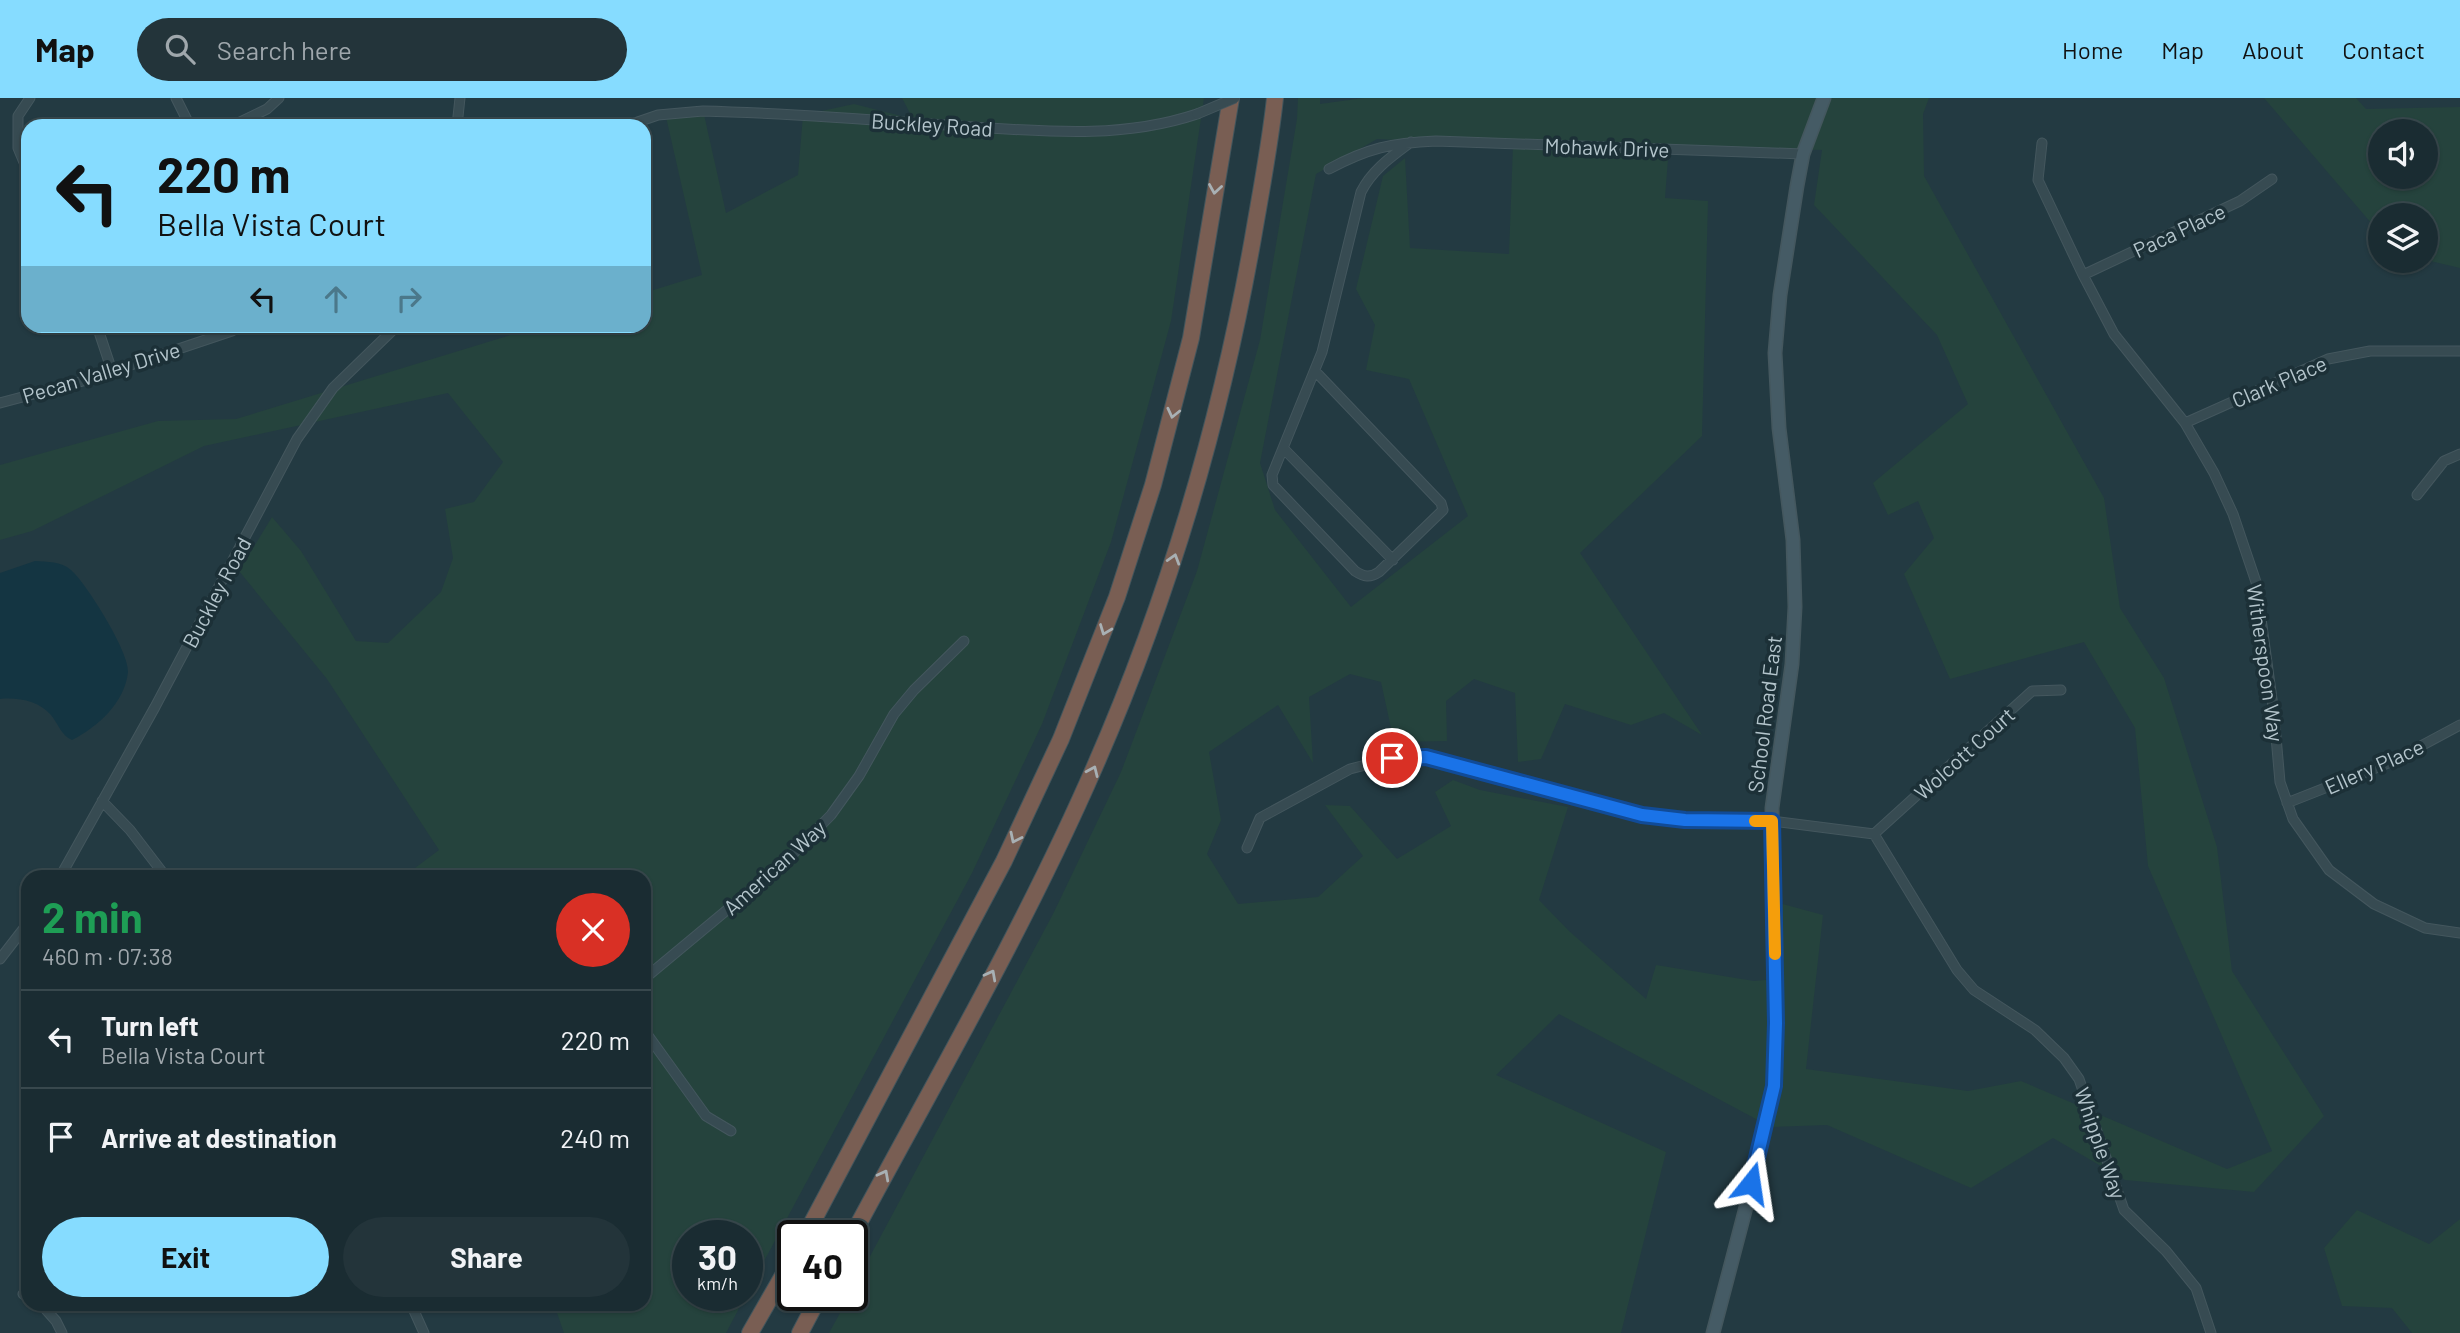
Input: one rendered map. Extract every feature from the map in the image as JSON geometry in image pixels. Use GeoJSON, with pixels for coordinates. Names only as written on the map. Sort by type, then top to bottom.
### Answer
{"type":"FeatureCollection","features":[{"type":"Feature","properties":{"kind":"highway"},"geometry":{"type":"LineString","coordinates":[[1220,98],[1219,124],[1223,142]]}},
{"type":"Feature","properties":{"kind":"highway"},"geometry":{"type":"LineString","coordinates":[[813,1220],[1004,861],[1061,739],[1117,597],[1157,473],[1191,338],[1223,142],[1233,98]]}},
{"type":"Feature","properties":{"kind":"highway"},"geometry":{"type":"LineString","coordinates":[[860,1220],[1052,858],[1095,767],[1151,627],[1188,515],[1227,365],[1269,154],[1275,98]]}},
{"type":"Feature","properties":{"kind":"highway"},"geometry":{"type":"LineString","coordinates":[[750,1333],[777,1286]]}},
{"type":"Feature","properties":{"kind":"highway"},"geometry":{"type":"LineString","coordinates":[[800,1333],[812,1311]]}},
{"type":"Feature","properties":{"kind":"street"},"geometry":{"type":"LineString","coordinates":[[21,155],[18,148],[18,116],[30,98]]}},
{"type":"Feature","properties":{"kind":"street"},"geometry":{"type":"LineString","coordinates":[[176,98],[186,119]]}},
{"type":"Feature","properties":{"kind":"street"},"geometry":{"type":"LineString","coordinates":[[247,119],[267,110],[279,98]]}},
{"type":"Feature","properties":{"kind":"street"},"geometry":{"type":"LineString","coordinates":[[458,119],[460,98]]}},
{"type":"Feature","properties":{"kind":"street","name":"Buckley Road"},"geometry":{"type":"LineString","coordinates":[[646,119],[658,115],[703,111],[995,128],[1111,131],[1148,127],[1197,114],[1233,98]]}},
{"type":"Feature","properties":{"kind":"street","name":"School Road East"},"geometry":{"type":"LineString","coordinates":[[1713,1333],[1774,1086],[1776,1023],[1772,821],[1774,783],[1792,664],[1795,607],[1793,540],[1779,428],[1775,353],[1780,295],[1803,154],[1824,98]]}},
{"type":"Feature","properties":{"kind":"street"},"geometry":{"type":"LineString","coordinates":[[1315,371],[1444,507],[1433,522],[1374,576],[1362,576],[1355,572],[1273,485],[1272,475],[1326,340],[1361,192],[1370,176],[1385,161],[1411,142]]}},
{"type":"Feature","properties":{"kind":"street","name":"Mohawk Drive"},"geometry":{"type":"LineString","coordinates":[[1329,169],[1372,148],[1411,142],[1803,154]]}},
{"type":"Feature","properties":{"kind":"street","name":"Witherspoon Way"},"geometry":{"type":"LineString","coordinates":[[2042,143],[2038,180],[2083,275],[2114,334],[2185,423],[2214,473],[2233,514],[2256,582],[2274,714],[2280,782],[2292,819],[2329,870],[2374,904],[2425,928],[2460,933]]}},
{"type":"Feature","properties":{"kind":"street","name":"Paca Place"},"geometry":{"type":"LineString","coordinates":[[2083,275],[2240,201],[2272,179]]}},
{"type":"Feature","properties":{"kind":"street"},"geometry":{"type":"LineString","coordinates":[[99,333],[111,371]]}},
{"type":"Feature","properties":{"kind":"street","name":"Pecan Valley Drive"},"geometry":{"type":"LineString","coordinates":[[0,403],[111,371],[226,333]]}},
{"type":"Feature","properties":{"kind":"street","name":"Buckley Road"},"geometry":{"type":"LineString","coordinates":[[64,870],[226,575],[297,439],[333,388],[390,333]]}},
{"type":"Feature","properties":{"kind":"street","name":"Clark Place"},"geometry":{"type":"LineString","coordinates":[[2185,423],[2328,359],[2371,351],[2460,351]]}},
{"type":"Feature","properties":{"kind":"street"},"geometry":{"type":"LineString","coordinates":[[1283,448],[1393,560]]}},
{"type":"Feature","properties":{"kind":"street"},"geometry":{"type":"LineString","coordinates":[[2417,495],[2444,461],[2460,454]]}},
{"type":"Feature","properties":{"kind":"street","name":"American Way"},"geometry":{"type":"LineString","coordinates":[[651,973],[787,859],[831,815],[859,776],[894,714],[914,690],[964,641]]}},
{"type":"Feature","properties":{"kind":"street","name":"Wolcott Court"},"geometry":{"type":"LineString","coordinates":[[1874,834],[2032,691],[2061,690]]}},
{"type":"Feature","properties":{"kind":"street","name":"Ellery Place"},"geometry":{"type":"LineString","coordinates":[[2287,803],[2391,762],[2460,725]]}},
{"type":"Feature","properties":{"kind":"street"},"geometry":{"type":"LineString","coordinates":[[1247,848],[1260,818],[1350,769],[1392,758],[1426,757],[1642,815],[1685,820],[1772,821],[1874,834]]}},
{"type":"Feature","properties":{"kind":"street"},"geometry":{"type":"LineString","coordinates":[[102,801],[130,830],[161,870]]}},
{"type":"Feature","properties":{"kind":"street","name":"Whipple Way"},"geometry":{"type":"LineString","coordinates":[[1874,834],[1957,970],[1974,990],[2035,1030],[2064,1058],[2079,1079],[2124,1210],[2166,1251],[2196,1288],[2211,1333]]}},
{"type":"Feature","properties":{"kind":"street"},"geometry":{"type":"LineString","coordinates":[[0,958],[21,932]]}},
{"type":"Feature","properties":{"kind":"street"},"geometry":{"type":"LineString","coordinates":[[651,1040],[706,1116],[730,1131]]}},
{"type":"Feature","properties":{"kind":"street"},"geometry":{"type":"LineString","coordinates":[[47,1311],[62,1333]]}},
{"type":"Feature","properties":{"kind":"street"},"geometry":{"type":"LineString","coordinates":[[414,1311],[424,1333]]}},
{"type":"Feature","properties":{"kind":"green space"},"geometry":{"type":"Polygon","coordinates":[[[902,98],[1204,98],[1171,321],[1111,542],[1042,724],[972,873],[786,1220],[777,1220],[777,1237],[763,1263],[763,1220],[672,1220],[672,1311],[738,1311],[726,1333],[564,1333],[556,1311],[651,1311],[651,870],[412,870],[439,850],[327,679],[239,571],[272,517],[301,551],[356,641],[388,643],[441,592],[453,558],[445,509],[474,502],[503,462],[448,393],[204,446],[32,531],[0,540],[0,465],[158,421],[236,419],[517,333],[651,333],[651,291],[702,275],[666,117],[703,110],[726,213],[798,175],[803,115],[854,104],[913,119],[902,98]]]}},
{"type":"Feature","properties":{"kind":"green space"},"geometry":{"type":"Polygon","coordinates":[[[1298,98],[1320,98],[1320,104],[1364,98],[1929,98],[1923,114],[1924,176],[2104,498],[2120,608],[2164,678],[2217,847],[2232,971],[2324,1116],[2254,1192],[2125,1180],[2053,1138],[1971,1188],[1827,1125],[1771,1127],[1559,1014],[1496,1075],[1666,1152],[1621,1333],[829,1333],[841,1311],[868,1311],[868,1260],[1053,914],[1121,772],[1197,571],[1260,340],[1297,119],[1298,98]],[[1377,139],[1316,174],[1260,463],[1275,510],[1351,607],[1468,516],[1409,379],[1366,370],[1375,325],[1356,289],[1383,176],[1405,158],[1410,248],[1509,254],[1513,145],[1377,139]],[[1669,146],[1665,198],[1708,201],[1702,436],[1580,553],[1702,735],[1664,713],[1631,725],[1565,704],[1541,759],[1518,762],[1515,693],[1474,679],[1446,701],[1447,741],[1394,742],[1381,682],[1350,674],[1309,697],[1313,763],[1278,705],[1209,752],[1221,820],[1207,854],[1238,904],[1318,897],[1363,856],[1325,805],[1350,806],[1397,859],[1451,826],[1435,792],[1453,780],[1480,790],[1568,807],[1539,900],[1569,931],[1646,999],[1656,965],[1754,981],[1777,979],[1775,902],[1823,915],[1806,1069],[1968,1091],[2021,1081],[2227,1169],[2272,1151],[2148,866],[2135,728],[2084,642],[1950,679],[1904,574],[1934,538],[1918,501],[1888,515],[1873,483],[1968,404],[1937,335],[1814,205],[1822,150],[1669,146]]]}},
{"type":"Feature","properties":{"kind":"green space"},"geometry":{"type":"Polygon","coordinates":[[[2264,98],[2356,98],[2366,109],[2460,107],[2460,268],[2438,263],[2438,203],[2368,203],[2368,219],[2264,98]]]}},
{"type":"Feature","properties":{"kind":"green space"},"geometry":{"type":"Polygon","coordinates":[[[2357,1210],[2429,1244],[2460,1219],[2460,1333],[2412,1333],[2392,1308],[2342,1306],[2324,1248],[2357,1210]]]}},
{"type":"Feature","properties":{"kind":"water"},"geometry":{"type":"Polygon","coordinates":[[[35,561],[63,565],[78,577],[106,619],[127,663],[126,683],[116,703],[100,721],[72,740],[40,706],[21,699],[0,699],[0,573],[35,561]]]}},
{"type":"Feature","properties":{"kind":"slow traffic"},"geometry":{"type":"LineString","coordinates":[[1755,821],[1772,821],[1775,954]]}},
{"type":"Feature","properties":{"kind":"route"},"geometry":{"type":"LineString","coordinates":[[1392,758],[1426,757],[1642,815],[1685,820],[1772,821],[1776,1062],[1772,1099],[1751,1183]]}}]}
